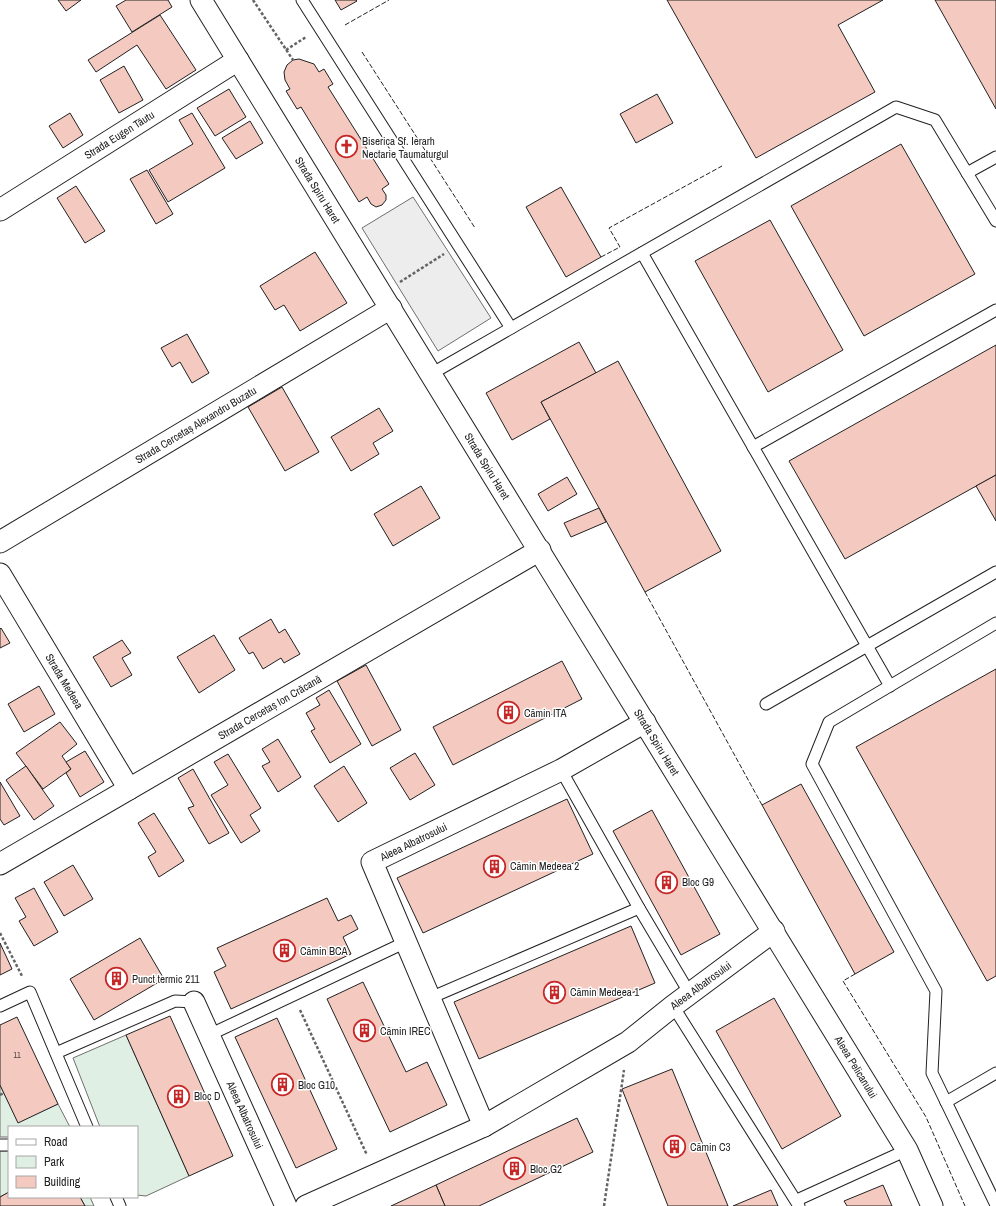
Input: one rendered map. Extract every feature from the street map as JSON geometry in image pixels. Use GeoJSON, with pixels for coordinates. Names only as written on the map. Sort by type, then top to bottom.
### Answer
{"type":"FeatureCollection","features":[{"type":"Feature","properties":{"kind":"street","name":"Strada Spiru Haret"},"geometry":{"type":"LineString","coordinates":[[201,0],[774,931]]}},
{"type":"Feature","properties":{"kind":"street","name":"Strada Eugen Tăutu"},"geometry":{"type":"LineString","coordinates":[[0,210],[238,60]]}},
{"type":"Feature","properties":{"kind":"street","name":"Strada Cercetaș Alexandru Buzatu"},"geometry":{"type":"LineString","coordinates":[[0,542],[386,300]]}},
{"type":"Feature","properties":{"kind":"street","name":"Strada Cercetaș Ion Crăcană"},"geometry":{"type":"LineString","coordinates":[[0,864],[540,550]]}},
{"type":"Feature","properties":{"kind":"street","name":"Strada Medeea"},"geometry":{"type":"LineString","coordinates":[[0,574],[129,789]]}},
{"type":"Feature","properties":{"kind":"street","name":"Aleea Albatrosului"},"geometry":{"type":"LineString","coordinates":[[484,1126],[372,862],[561,770],[645,722]]}},
{"type":"Feature","properties":{"kind":"street","name":"Aleea Albatrosului"},"geometry":{"type":"LineString","coordinates":[[306,1206],[484,1126],[628,1042],[673,1006],[774,931]]}},
{"type":"Feature","properties":{"kind":"street","name":"Aleea Pelicanului"},"geometry":{"type":"LineString","coordinates":[[774,931],[907,1150],[932,1206]]}},
{"type":"Feature","properties":{"kind":"street","name":"Aleea Albatrosului"},"geometry":{"type":"LineString","coordinates":[[194,1002],[286,1206]]}},
{"type":"Feature","properties":{"kind":"lane"},"geometry":{"type":"LineString","coordinates":[[302,0],[511,328]]}},
{"type":"Feature","properties":{"kind":"lane"},"geometry":{"type":"LineString","coordinates":[[431,374],[896,107],[935,120],[996,221]]}},
{"type":"Feature","properties":{"kind":"lane"},"geometry":{"type":"LineString","coordinates":[[967,173],[996,157]]}},
{"type":"Feature","properties":{"kind":"lane"},"geometry":{"type":"LineString","coordinates":[[642,253],[890,686]]}},
{"type":"Feature","properties":{"kind":"lane"},"geometry":{"type":"LineString","coordinates":[[753,448],[996,310]]}},
{"type":"Feature","properties":{"kind":"lane"},"geometry":{"type":"LineString","coordinates":[[766,704],[996,572]]}},
{"type":"Feature","properties":{"kind":"lane"},"geometry":{"type":"LineString","coordinates":[[996,623],[829,722],[812,764],[936,991],[932,1073],[996,1205]]}},
{"type":"Feature","properties":{"kind":"lane"},"geometry":{"type":"LineString","coordinates":[[561,770],[639,908],[690,994]]}},
{"type":"Feature","properties":{"kind":"lane"},"geometry":{"type":"LineString","coordinates":[[430,998],[639,908]]}},
{"type":"Feature","properties":{"kind":"lane"},"geometry":{"type":"LineString","coordinates":[[209,1035],[406,942]]}},
{"type":"Feature","properties":{"kind":"lane"},"geometry":{"type":"LineString","coordinates":[[0,1006],[30,992],[87,1126]]}},
{"type":"Feature","properties":{"kind":"lane"},"geometry":{"type":"LineString","coordinates":[[56,1053],[175,1000],[194,1002]]}},
{"type":"Feature","properties":{"kind":"lane"},"geometry":{"type":"LineString","coordinates":[[673,1006],[798,1203],[907,1150]]}},
{"type":"Feature","properties":{"kind":"lane"},"geometry":{"type":"LineString","coordinates":[[946,1102],[996,1073]]}},
{"type":"Feature","properties":{"kind":"path"},"geometry":{"type":"LineString","coordinates":[[253,0],[293,60]]}},
{"type":"Feature","properties":{"kind":"path"},"geometry":{"type":"LineString","coordinates":[[386,300],[458,245]]}},
{"type":"Feature","properties":{"kind":"path"},"geometry":{"type":"LineString","coordinates":[[0,933],[30,992]]}},
{"type":"Feature","properties":{"kind":"path"},"geometry":{"type":"LineString","coordinates":[[293,996],[376,1175]]}},
{"type":"Feature","properties":{"kind":"path"},"geometry":{"type":"LineString","coordinates":[[604,1206],[628,1042]]}},
{"type":"Feature","properties":{"kind":"path"},"geometry":{"type":"LineString","coordinates":[[0,1095],[4,1093]]}},
{"type":"Feature","properties":{"kind":"green space"},"geometry":{"type":"Polygon","coordinates":[[[126,1035],[189,1176],[146,1196],[138,1195],[138,1126],[100,1126],[73,1058],[126,1035]]]}},
{"type":"Feature","properties":{"kind":"green space"},"geometry":{"type":"Polygon","coordinates":[[[0,1085],[18,1122],[58,1104],[69,1126],[8,1126],[8,1137],[0,1137],[0,1085]]]}},
{"type":"Feature","properties":{"kind":"green space"},"geometry":{"type":"Polygon","coordinates":[[[0,1151],[8,1151],[8,1193],[0,1197],[0,1151]]]}},
{"type":"Feature","properties":{"kind":"green space"},"geometry":{"type":"Polygon","coordinates":[[[81,1198],[90,1198],[94,1206],[85,1206],[81,1198]]]}},
{"type":"Feature","properties":{"kind":"shaded area"},"geometry":{"type":"Polygon","coordinates":[[[413,197],[491,318],[438,351],[362,228],[413,197]]]}},
{"type":"Feature","properties":{"kind":"building"},"geometry":{"type":"Polygon","coordinates":[[[58,0],[81,0],[66,11],[58,0]]]}},
{"type":"Feature","properties":{"kind":"building"},"geometry":{"type":"Polygon","coordinates":[[[126,0],[168,0],[172,7],[132,32],[116,6],[126,0]]]}},
{"type":"Feature","properties":{"kind":"building"},"geometry":{"type":"Polygon","coordinates":[[[335,0],[356,0],[357,1],[341,10],[335,0]]]}},
{"type":"Feature","properties":{"kind":"building"},"geometry":{"type":"Polygon","coordinates":[[[667,0],[883,0],[838,25],[875,92],[756,158],[667,0]]]}},
{"type":"Feature","properties":{"kind":"building"},"geometry":{"type":"Polygon","coordinates":[[[935,0],[996,0],[996,109],[935,0]]]}},
{"type":"Feature","properties":{"kind":"building"},"geometry":{"type":"Polygon","coordinates":[[[160,15],[196,70],[166,89],[137,45],[96,72],[88,60],[160,15]]]}},
{"type":"Feature","properties":{"kind":"building","name":"Biserica Sf. Ierarh Nectarie Taumaturgul"},"geometry":{"type":"Polygon","coordinates":[[[299,59],[314,64],[319,72],[324,69],[333,84],[328,87],[389,184],[382,189],[386,195],[386,200],[382,205],[376,207],[371,204],[367,197],[359,202],[301,107],[297,109],[286,91],[290,89],[285,80],[284,72],[287,65],[293,60],[299,59]]]}},
{"type":"Feature","properties":{"kind":"building"},"geometry":{"type":"Polygon","coordinates":[[[124,66],[143,100],[119,113],[100,80],[124,66]]]}},
{"type":"Feature","properties":{"kind":"building"},"geometry":{"type":"Polygon","coordinates":[[[229,89],[246,117],[215,136],[197,108],[229,89]]]}},
{"type":"Feature","properties":{"kind":"building"},"geometry":{"type":"Polygon","coordinates":[[[657,94],[673,123],[636,143],[620,114],[657,94]]]}},
{"type":"Feature","properties":{"kind":"building"},"geometry":{"type":"Polygon","coordinates":[[[70,113],[83,135],[63,148],[49,126],[70,113]]]}},
{"type":"Feature","properties":{"kind":"building"},"geometry":{"type":"Polygon","coordinates":[[[192,113],[225,168],[168,202],[149,170],[193,144],[179,120],[192,113]]]}},
{"type":"Feature","properties":{"kind":"building"},"geometry":{"type":"Polygon","coordinates":[[[250,121],[263,143],[236,159],[222,138],[250,121]]]}},
{"type":"Feature","properties":{"kind":"building"},"geometry":{"type":"Polygon","coordinates":[[[901,144],[975,274],[864,336],[791,206],[901,144]]]}},
{"type":"Feature","properties":{"kind":"building"},"geometry":{"type":"Polygon","coordinates":[[[147,170],[173,214],[156,224],[130,179],[147,170]]]}},
{"type":"Feature","properties":{"kind":"building"},"geometry":{"type":"Polygon","coordinates":[[[76,186],[105,231],[85,243],[57,198],[76,186]]]}},
{"type":"Feature","properties":{"kind":"building"},"geometry":{"type":"Polygon","coordinates":[[[561,187],[601,257],[566,277],[526,207],[561,187]]]}},
{"type":"Feature","properties":{"kind":"building"},"geometry":{"type":"Polygon","coordinates":[[[770,220],[843,350],[768,392],[695,261],[770,220]]]}},
{"type":"Feature","properties":{"kind":"building"},"geometry":{"type":"Polygon","coordinates":[[[315,252],[347,303],[300,331],[284,305],[275,310],[260,286],[315,252]]]}},
{"type":"Feature","properties":{"kind":"building"},"geometry":{"type":"Polygon","coordinates":[[[187,334],[209,373],[192,383],[180,362],[172,367],[161,348],[187,334]]]}},
{"type":"Feature","properties":{"kind":"building"},"geometry":{"type":"Polygon","coordinates":[[[579,342],[596,373],[541,402],[550,419],[512,440],[486,393],[579,342]]]}},
{"type":"Feature","properties":{"kind":"building"},"geometry":{"type":"Polygon","coordinates":[[[996,345],[996,475],[845,559],[789,461],[996,345]]]}},
{"type":"Feature","properties":{"kind":"building"},"geometry":{"type":"Polygon","coordinates":[[[618,361],[721,551],[645,592],[541,402],[618,361]]]}},
{"type":"Feature","properties":{"kind":"building"},"geometry":{"type":"Polygon","coordinates":[[[282,387],[319,452],[285,471],[248,407],[282,387]]]}},
{"type":"Feature","properties":{"kind":"building"},"geometry":{"type":"Polygon","coordinates":[[[379,408],[393,431],[373,443],[379,454],[351,471],[331,437],[379,408]]]}},
{"type":"Feature","properties":{"kind":"building"},"geometry":{"type":"Polygon","coordinates":[[[996,475],[996,521],[976,486],[996,475]]]}},
{"type":"Feature","properties":{"kind":"building"},"geometry":{"type":"Polygon","coordinates":[[[567,477],[577,494],[548,511],[538,494],[567,477]]]}},
{"type":"Feature","properties":{"kind":"building"},"geometry":{"type":"Polygon","coordinates":[[[421,486],[440,518],[393,546],[374,514],[421,486]]]}},
{"type":"Feature","properties":{"kind":"building"},"geometry":{"type":"Polygon","coordinates":[[[599,508],[606,522],[571,537],[564,523],[599,508]]]}},
{"type":"Feature","properties":{"kind":"building"},"geometry":{"type":"Polygon","coordinates":[[[271,619],[279,633],[285,629],[300,654],[284,663],[281,658],[263,669],[253,652],[249,654],[239,638],[271,619]]]}},
{"type":"Feature","properties":{"kind":"building"},"geometry":{"type":"Polygon","coordinates":[[[1,628],[10,643],[0,648],[0,629],[1,628]]]}},
{"type":"Feature","properties":{"kind":"building"},"geometry":{"type":"Polygon","coordinates":[[[214,635],[235,670],[199,693],[177,657],[214,635]]]}},
{"type":"Feature","properties":{"kind":"building"},"geometry":{"type":"Polygon","coordinates":[[[122,640],[131,653],[122,658],[132,675],[111,687],[93,657],[122,640]]]}},
{"type":"Feature","properties":{"kind":"building","name":"Cămin ITA"},"geometry":{"type":"Polygon","coordinates":[[[562,661],[582,699],[453,765],[433,727],[562,661]]]}},
{"type":"Feature","properties":{"kind":"building"},"geometry":{"type":"Polygon","coordinates":[[[366,665],[401,730],[372,746],[337,681],[366,665]]]}},
{"type":"Feature","properties":{"kind":"building"},"geometry":{"type":"Polygon","coordinates":[[[996,669],[996,976],[987,981],[856,747],[996,669]]]}},
{"type":"Feature","properties":{"kind":"building"},"geometry":{"type":"Polygon","coordinates":[[[39,686],[55,714],[24,732],[8,704],[39,686]]]}},
{"type":"Feature","properties":{"kind":"building"},"geometry":{"type":"Polygon","coordinates":[[[329,690],[361,744],[330,763],[311,731],[315,729],[306,713],[320,705],[316,698],[329,690]]]}},
{"type":"Feature","properties":{"kind":"building"},"geometry":{"type":"Polygon","coordinates":[[[60,722],[77,744],[62,756],[71,769],[43,789],[16,753],[60,722]]]}},
{"type":"Feature","properties":{"kind":"building"},"geometry":{"type":"Polygon","coordinates":[[[278,739],[301,777],[278,792],[262,766],[270,762],[262,749],[278,739]]]}},
{"type":"Feature","properties":{"kind":"building"},"geometry":{"type":"Polygon","coordinates":[[[85,751],[104,782],[80,797],[66,773],[71,769],[66,762],[85,751]]]}},
{"type":"Feature","properties":{"kind":"building"},"geometry":{"type":"Polygon","coordinates":[[[415,753],[435,785],[410,800],[390,768],[415,753]]]}},
{"type":"Feature","properties":{"kind":"building"},"geometry":{"type":"Polygon","coordinates":[[[228,754],[261,808],[250,815],[260,831],[241,843],[211,795],[228,785],[214,762],[228,754]]]}},
{"type":"Feature","properties":{"kind":"building"},"geometry":{"type":"Polygon","coordinates":[[[26,766],[54,806],[34,820],[6,780],[26,766]]]}},
{"type":"Feature","properties":{"kind":"building"},"geometry":{"type":"Polygon","coordinates":[[[344,766],[367,803],[338,822],[314,786],[344,766]]]}},
{"type":"Feature","properties":{"kind":"building"},"geometry":{"type":"Polygon","coordinates":[[[193,769],[229,833],[209,844],[188,808],[194,806],[178,778],[193,769]]]}},
{"type":"Feature","properties":{"kind":"building"},"geometry":{"type":"Polygon","coordinates":[[[0,782],[20,816],[4,825],[0,819],[0,782]]]}},
{"type":"Feature","properties":{"kind":"building"},"geometry":{"type":"Polygon","coordinates":[[[801,784],[894,952],[855,974],[762,805],[801,784]]]}},
{"type":"Feature","properties":{"kind":"building","name":"Cămin Medeea 2"},"geometry":{"type":"Polygon","coordinates":[[[567,799],[593,854],[423,933],[397,878],[567,799]]]}},
{"type":"Feature","properties":{"kind":"building","name":"Bloc G9"},"geometry":{"type":"Polygon","coordinates":[[[652,810],[720,934],[681,955],[613,831],[652,810]]]}},
{"type":"Feature","properties":{"kind":"building"},"geometry":{"type":"Polygon","coordinates":[[[154,813],[184,861],[159,877],[148,857],[156,852],[138,823],[154,813]]]}},
{"type":"Feature","properties":{"kind":"building"},"geometry":{"type":"Polygon","coordinates":[[[73,865],[93,899],[64,916],[44,882],[73,865]]]}},
{"type":"Feature","properties":{"kind":"building"},"geometry":{"type":"Polygon","coordinates":[[[34,888],[58,932],[34,946],[19,921],[26,917],[15,898],[34,888]]]}},
{"type":"Feature","properties":{"kind":"building","name":"Cămin BCA"},"geometry":{"type":"Polygon","coordinates":[[[327,898],[338,921],[351,915],[358,929],[343,937],[351,954],[231,1009],[214,972],[226,966],[217,948],[327,898]]]}},
{"type":"Feature","properties":{"kind":"building","name":"Cămin Medeea 1"},"geometry":{"type":"Polygon","coordinates":[[[631,926],[655,983],[479,1059],[454,1002],[631,926]]]}},
{"type":"Feature","properties":{"kind":"building","name":"Punct termic 211"},"geometry":{"type":"Polygon","coordinates":[[[140,938],[164,979],[94,1020],[70,979],[140,938]]]}},
{"type":"Feature","properties":{"kind":"building"},"geometry":{"type":"Polygon","coordinates":[[[0,943],[12,969],[0,975],[0,943]]]}},
{"type":"Feature","properties":{"kind":"building","name":"Cămin IREC"},"geometry":{"type":"Polygon","coordinates":[[[363,982],[406,1072],[427,1062],[447,1105],[390,1132],[327,999],[363,982]]]}},
{"type":"Feature","properties":{"kind":"building"},"geometry":{"type":"Polygon","coordinates":[[[774,998],[841,1116],[782,1149],[716,1031],[774,998]]]}},
{"type":"Feature","properties":{"kind":"building","name":"Bloc D"},"geometry":{"type":"Polygon","coordinates":[[[170,1016],[233,1156],[189,1176],[126,1035],[170,1016]]]}},
{"type":"Feature","properties":{"kind":"building"},"geometry":{"type":"Polygon","coordinates":[[[17,1017],[58,1104],[18,1123],[0,1085],[0,1025],[17,1017]]]}},
{"type":"Feature","properties":{"kind":"building","name":"Bloc G10"},"geometry":{"type":"Polygon","coordinates":[[[277,1018],[337,1149],[296,1168],[235,1037],[277,1018]]]}},
{"type":"Feature","properties":{"kind":"building","name":"Cămin C3"},"geometry":{"type":"Polygon","coordinates":[[[672,1069],[728,1206],[668,1206],[622,1089],[672,1069]]]}},
{"type":"Feature","properties":{"kind":"building","name":"Bloc G2"},"geometry":{"type":"Polygon","coordinates":[[[577,1118],[593,1152],[479,1206],[445,1206],[436,1185],[577,1118]]]}},
{"type":"Feature","properties":{"kind":"building"},"geometry":{"type":"Polygon","coordinates":[[[436,1185],[445,1206],[391,1206],[436,1185]]]}},
{"type":"Feature","properties":{"kind":"building"},"geometry":{"type":"Polygon","coordinates":[[[883,1185],[892,1206],[847,1206],[844,1201],[883,1185]]]}},
{"type":"Feature","properties":{"kind":"building"},"geometry":{"type":"Polygon","coordinates":[[[771,1190],[778,1206],[733,1206],[771,1190]]]}},
{"type":"Feature","properties":{"kind":"building"},"geometry":{"type":"Polygon","coordinates":[[[8,1193],[8,1198],[81,1198],[85,1206],[0,1206],[0,1197],[8,1193]]]}},
{"type":"Feature","properties":{"kind":"fence"},"geometry":{"type":"LineString","coordinates":[[345,25],[389,0]]}},
{"type":"Feature","properties":{"kind":"fence"},"geometry":{"type":"LineString","coordinates":[[362,52],[475,228]]}},
{"type":"Feature","properties":{"kind":"fence"},"geometry":{"type":"LineString","coordinates":[[601,257],[620,247],[609,228],[722,166]]}},
{"type":"Feature","properties":{"kind":"fence"},"geometry":{"type":"LineString","coordinates":[[645,592],[762,805]]}},
{"type":"Feature","properties":{"kind":"fence"},"geometry":{"type":"LineString","coordinates":[[855,974],[843,981],[926,1117],[965,1206]]}},
{"type":"Feature","properties":{"kind":"place","name":"Biserica Sf. Ierarh Nectarie Taumaturgul"},"geometry":{"type":"Point","coordinates":[346,147]}},
{"type":"Feature","properties":{"kind":"place","name":"Cămin ITA"},"geometry":{"type":"Point","coordinates":[508,713]}},
{"type":"Feature","properties":{"kind":"place","name":"Cămin Medeea 2"},"geometry":{"type":"Point","coordinates":[495,866]}},
{"type":"Feature","properties":{"kind":"place","name":"Bloc G9"},"geometry":{"type":"Point","coordinates":[667,882]}},
{"type":"Feature","properties":{"kind":"place","name":"Cămin BCA"},"geometry":{"type":"Point","coordinates":[284,951]}},
{"type":"Feature","properties":{"kind":"place","name":"Punct termic 211"},"geometry":{"type":"Point","coordinates":[117,979]}},
{"type":"Feature","properties":{"kind":"place","name":"Cămin Medeea 1"},"geometry":{"type":"Point","coordinates":[555,992]}},
{"type":"Feature","properties":{"kind":"place","name":"Cămin IREC"},"geometry":{"type":"Point","coordinates":[364,1031]}},
{"type":"Feature","properties":{"kind":"place","name":"Bloc G10"},"geometry":{"type":"Point","coordinates":[283,1085]}},
{"type":"Feature","properties":{"kind":"place","name":"Bloc D"},"geometry":{"type":"Point","coordinates":[179,1096]}},
{"type":"Feature","properties":{"kind":"place","name":"Cămin C3"},"geometry":{"type":"Point","coordinates":[675,1147]}},
{"type":"Feature","properties":{"kind":"place","name":"Bloc G2"},"geometry":{"type":"Point","coordinates":[514,1169]}}]}
